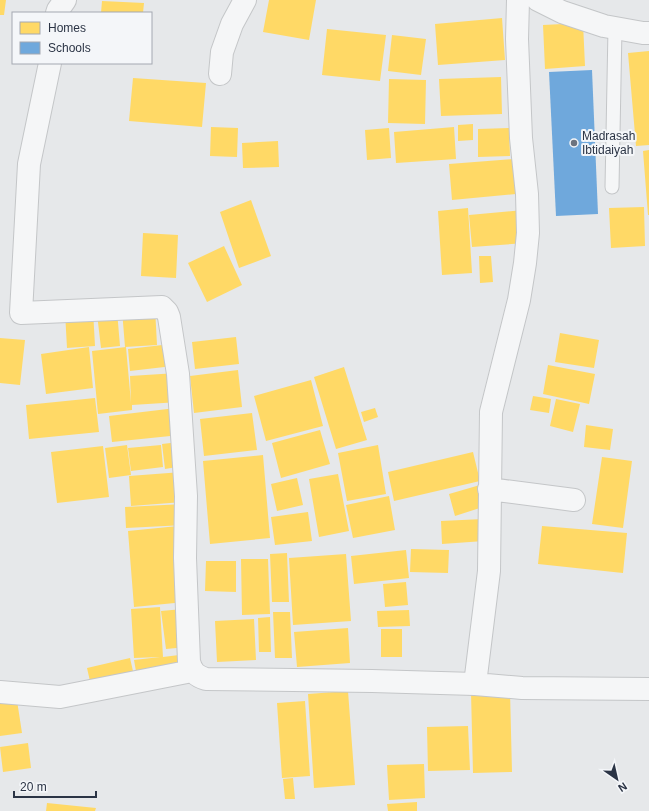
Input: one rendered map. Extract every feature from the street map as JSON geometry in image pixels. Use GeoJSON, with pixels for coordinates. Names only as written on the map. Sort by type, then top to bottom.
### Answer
{"type":"FeatureCollection","features":[{"type":"Feature","properties":{"kind":"street"},"geometry":{"type":"LineString","coordinates":[[57,12],[65,0]]}},
{"type":"Feature","properties":{"kind":"street"},"geometry":{"type":"LineString","coordinates":[[220,74],[222,52],[232,24],[245,0]]}},
{"type":"Feature","properties":{"kind":"street"},"geometry":{"type":"LineString","coordinates":[[475,684],[489,571],[491,412],[519,300],[528,232],[527,194],[521,138],[517,47],[518,0]]}},
{"type":"Feature","properties":{"kind":"street"},"geometry":{"type":"LineString","coordinates":[[538,0],[562,12],[604,26],[649,33]]}},
{"type":"Feature","properties":{"kind":"street"},"geometry":{"type":"LineString","coordinates":[[50,64],[29,164],[21,313],[162,307],[167,312],[178,374],[186,496],[186,564],[189,662],[196,675],[206,679],[475,684],[522,688],[649,689]]}},
{"type":"Feature","properties":{"kind":"street"},"geometry":{"type":"LineString","coordinates":[[489,489],[574,500]]}},
{"type":"Feature","properties":{"kind":"street"},"geometry":{"type":"LineString","coordinates":[[0,692],[60,697],[192,670]]}},
{"type":"Feature","properties":{"kind":"lane"},"geometry":{"type":"LineString","coordinates":[[612,187],[616,28]]}},
{"type":"Feature","properties":{"kind":"building: Homes"},"geometry":{"type":"Polygon","coordinates":[[[0,0],[6,0],[4,15],[0,15],[0,0]]]}},
{"type":"Feature","properties":{"kind":"building: Homes"},"geometry":{"type":"Polygon","coordinates":[[[269,0],[316,0],[309,40],[263,32],[269,0]]]}},
{"type":"Feature","properties":{"kind":"building: Homes"},"geometry":{"type":"Polygon","coordinates":[[[102,1],[144,3],[143,12],[101,12],[102,1]]]}},
{"type":"Feature","properties":{"kind":"building: Homes"},"geometry":{"type":"Polygon","coordinates":[[[502,18],[505,60],[438,65],[435,24],[502,18]]]}},
{"type":"Feature","properties":{"kind":"building: Homes"},"geometry":{"type":"Polygon","coordinates":[[[583,23],[585,66],[545,69],[543,25],[583,23]]]}},
{"type":"Feature","properties":{"kind":"building: Homes"},"geometry":{"type":"Polygon","coordinates":[[[327,29],[386,35],[380,81],[322,75],[327,29]]]}},
{"type":"Feature","properties":{"kind":"building: Homes"},"geometry":{"type":"Polygon","coordinates":[[[392,35],[426,39],[421,75],[388,71],[392,35]]]}},
{"type":"Feature","properties":{"kind":"building: Homes"},"geometry":{"type":"Polygon","coordinates":[[[649,51],[649,145],[636,146],[628,53],[649,51]]]}},
{"type":"Feature","properties":{"kind":"building: Homes"},"geometry":{"type":"Polygon","coordinates":[[[501,77],[502,114],[441,116],[439,79],[501,77]]]}},
{"type":"Feature","properties":{"kind":"building: Homes"},"geometry":{"type":"Polygon","coordinates":[[[133,78],[206,83],[202,127],[129,121],[133,78]]]}},
{"type":"Feature","properties":{"kind":"building: Homes"},"geometry":{"type":"Polygon","coordinates":[[[389,79],[426,80],[425,124],[388,123],[389,79]]]}},
{"type":"Feature","properties":{"kind":"building: Homes"},"geometry":{"type":"Polygon","coordinates":[[[473,124],[473,140],[458,141],[458,125],[473,124]]]}},
{"type":"Feature","properties":{"kind":"building: Homes"},"geometry":{"type":"Polygon","coordinates":[[[211,127],[238,128],[237,157],[210,156],[211,127]]]}},
{"type":"Feature","properties":{"kind":"building: Homes"},"geometry":{"type":"Polygon","coordinates":[[[454,127],[456,159],[396,163],[394,132],[454,127]]]}},
{"type":"Feature","properties":{"kind":"building: Homes"},"geometry":{"type":"Polygon","coordinates":[[[389,128],[391,158],[367,160],[365,130],[389,128]]]}},
{"type":"Feature","properties":{"kind":"building: Homes"},"geometry":{"type":"Polygon","coordinates":[[[509,128],[510,156],[478,157],[478,129],[509,128]]]}},
{"type":"Feature","properties":{"kind":"building: Homes"},"geometry":{"type":"Polygon","coordinates":[[[278,141],[279,167],[243,168],[242,143],[278,141]]]}},
{"type":"Feature","properties":{"kind":"building: Homes"},"geometry":{"type":"Polygon","coordinates":[[[649,150],[649,215],[648,215],[643,151],[649,150]]]}},
{"type":"Feature","properties":{"kind":"building: Homes"},"geometry":{"type":"Polygon","coordinates":[[[513,159],[516,194],[452,200],[449,164],[513,159]]]}},
{"type":"Feature","properties":{"kind":"building: Homes"},"geometry":{"type":"Polygon","coordinates":[[[251,200],[271,256],[239,268],[220,212],[251,200]]]}},
{"type":"Feature","properties":{"kind":"building: Homes"},"geometry":{"type":"Polygon","coordinates":[[[644,207],[645,246],[611,248],[609,208],[644,207]]]}},
{"type":"Feature","properties":{"kind":"building: Homes"},"geometry":{"type":"Polygon","coordinates":[[[468,208],[472,273],[442,275],[438,211],[468,208]]]}},
{"type":"Feature","properties":{"kind":"building: Homes"},"geometry":{"type":"Polygon","coordinates":[[[523,210],[526,243],[472,247],[469,215],[523,210]]]}},
{"type":"Feature","properties":{"kind":"building: Homes"},"geometry":{"type":"Polygon","coordinates":[[[143,233],[178,235],[176,278],[141,276],[143,233]]]}},
{"type":"Feature","properties":{"kind":"building: Homes"},"geometry":{"type":"Polygon","coordinates":[[[224,246],[242,285],[207,302],[188,263],[224,246]]]}},
{"type":"Feature","properties":{"kind":"building: Homes"},"geometry":{"type":"Polygon","coordinates":[[[479,256],[491,256],[493,282],[480,283],[479,256]]]}},
{"type":"Feature","properties":{"kind":"building: Homes"},"geometry":{"type":"Polygon","coordinates":[[[155,308],[157,345],[125,347],[122,310],[155,308]]]}},
{"type":"Feature","properties":{"kind":"building: Homes"},"geometry":{"type":"Polygon","coordinates":[[[93,310],[95,346],[67,348],[65,312],[93,310]]]}},
{"type":"Feature","properties":{"kind":"building: Homes"},"geometry":{"type":"Polygon","coordinates":[[[117,311],[120,346],[101,348],[97,314],[117,311]]]}},
{"type":"Feature","properties":{"kind":"building: Homes"},"geometry":{"type":"Polygon","coordinates":[[[560,333],[599,340],[594,368],[555,362],[560,333]]]}},
{"type":"Feature","properties":{"kind":"building: Homes"},"geometry":{"type":"Polygon","coordinates":[[[236,337],[239,364],[195,369],[192,342],[236,337]]]}},
{"type":"Feature","properties":{"kind":"building: Homes"},"geometry":{"type":"Polygon","coordinates":[[[0,338],[25,340],[20,385],[0,383],[0,338]]]}},
{"type":"Feature","properties":{"kind":"building: Homes"},"geometry":{"type":"Polygon","coordinates":[[[171,344],[173,366],[130,371],[128,349],[171,344]]]}},
{"type":"Feature","properties":{"kind":"building: Homes"},"geometry":{"type":"Polygon","coordinates":[[[89,347],[93,388],[46,394],[41,354],[89,347]]]}},
{"type":"Feature","properties":{"kind":"building: Homes"},"geometry":{"type":"Polygon","coordinates":[[[126,347],[131,403],[130,376],[177,373],[179,402],[132,405],[132,410],[98,414],[92,351],[126,347]]]}},
{"type":"Feature","properties":{"kind":"building: Homes"},"geometry":{"type":"Polygon","coordinates":[[[548,365],[595,374],[589,404],[543,394],[548,365]]]}},
{"type":"Feature","properties":{"kind":"building: Homes"},"geometry":{"type":"Polygon","coordinates":[[[344,367],[367,440],[336,449],[314,377],[344,367]]]}},
{"type":"Feature","properties":{"kind":"building: Homes"},"geometry":{"type":"Polygon","coordinates":[[[238,370],[242,407],[194,413],[190,376],[238,370]]]}},
{"type":"Feature","properties":{"kind":"building: Homes"},"geometry":{"type":"Polygon","coordinates":[[[311,380],[323,426],[266,441],[254,396],[311,380]]]}},
{"type":"Feature","properties":{"kind":"building: Homes"},"geometry":{"type":"Polygon","coordinates":[[[533,396],[551,399],[549,413],[530,410],[533,396]]]}},
{"type":"Feature","properties":{"kind":"building: Homes"},"geometry":{"type":"Polygon","coordinates":[[[95,398],[99,432],[29,439],[26,405],[95,398]]]}},
{"type":"Feature","properties":{"kind":"building: Homes"},"geometry":{"type":"Polygon","coordinates":[[[556,399],[580,404],[573,432],[550,426],[556,399]]]}},
{"type":"Feature","properties":{"kind":"building: Homes"},"geometry":{"type":"Polygon","coordinates":[[[176,408],[180,435],[112,442],[109,416],[176,408]]]}},
{"type":"Feature","properties":{"kind":"building: Homes"},"geometry":{"type":"Polygon","coordinates":[[[375,408],[378,417],[364,422],[361,412],[375,408]]]}},
{"type":"Feature","properties":{"kind":"building: Homes"},"geometry":{"type":"Polygon","coordinates":[[[252,413],[257,450],[204,456],[200,419],[252,413]]]}},
{"type":"Feature","properties":{"kind":"building: Homes"},"geometry":{"type":"Polygon","coordinates":[[[586,425],[613,429],[610,450],[584,447],[586,425]]]}},
{"type":"Feature","properties":{"kind":"building: Homes"},"geometry":{"type":"Polygon","coordinates":[[[320,430],[330,464],[281,478],[272,443],[320,430]]]}},
{"type":"Feature","properties":{"kind":"building: Homes"},"geometry":{"type":"Polygon","coordinates":[[[179,442],[183,466],[165,469],[162,444],[179,442]]]}},
{"type":"Feature","properties":{"kind":"building: Homes"},"geometry":{"type":"Polygon","coordinates":[[[127,445],[131,475],[109,478],[105,448],[127,445]]]}},
{"type":"Feature","properties":{"kind":"building: Homes"},"geometry":{"type":"Polygon","coordinates":[[[161,445],[163,467],[131,471],[128,448],[161,445]]]}},
{"type":"Feature","properties":{"kind":"building: Homes"},"geometry":{"type":"Polygon","coordinates":[[[378,445],[386,494],[347,501],[338,453],[378,445]]]}},
{"type":"Feature","properties":{"kind":"building: Homes"},"geometry":{"type":"Polygon","coordinates":[[[103,446],[109,497],[57,503],[51,452],[103,446]]]}},
{"type":"Feature","properties":{"kind":"building: Homes"},"geometry":{"type":"Polygon","coordinates":[[[473,452],[480,481],[394,501],[388,472],[473,452]]]}},
{"type":"Feature","properties":{"kind":"building: Homes"},"geometry":{"type":"Polygon","coordinates":[[[263,455],[270,538],[210,544],[203,461],[263,455]]]}},
{"type":"Feature","properties":{"kind":"building: Homes"},"geometry":{"type":"Polygon","coordinates":[[[602,457],[632,461],[623,528],[592,524],[602,457]]]}},
{"type":"Feature","properties":{"kind":"building: Homes"},"geometry":{"type":"Polygon","coordinates":[[[182,472],[183,502],[131,506],[129,476],[182,472]]]}},
{"type":"Feature","properties":{"kind":"building: Homes"},"geometry":{"type":"Polygon","coordinates":[[[338,474],[349,531],[319,537],[309,479],[338,474]]]}},
{"type":"Feature","properties":{"kind":"building: Homes"},"geometry":{"type":"Polygon","coordinates":[[[297,478],[303,505],[277,511],[271,484],[297,478]]]}},
{"type":"Feature","properties":{"kind":"building: Homes"},"geometry":{"type":"Polygon","coordinates":[[[480,485],[486,506],[455,516],[449,494],[480,485]]]}},
{"type":"Feature","properties":{"kind":"building: Homes"},"geometry":{"type":"Polygon","coordinates":[[[389,496],[395,530],[353,538],[346,505],[389,496]]]}},
{"type":"Feature","properties":{"kind":"building: Homes"},"geometry":{"type":"Polygon","coordinates":[[[184,504],[185,525],[126,528],[125,507],[184,504]]]}},
{"type":"Feature","properties":{"kind":"building: Homes"},"geometry":{"type":"Polygon","coordinates":[[[308,512],[312,541],[275,545],[271,517],[308,512]]]}},
{"type":"Feature","properties":{"kind":"building: Homes"},"geometry":{"type":"Polygon","coordinates":[[[483,519],[484,541],[442,544],[441,521],[483,519]]]}},
{"type":"Feature","properties":{"kind":"building: Homes"},"geometry":{"type":"Polygon","coordinates":[[[178,526],[185,602],[134,607],[128,531],[178,526]]]}},
{"type":"Feature","properties":{"kind":"building: Homes"},"geometry":{"type":"Polygon","coordinates":[[[542,526],[627,533],[623,573],[538,564],[542,526]]]}},
{"type":"Feature","properties":{"kind":"building: Homes"},"geometry":{"type":"Polygon","coordinates":[[[411,549],[449,550],[448,573],[410,572],[411,549]]]}},
{"type":"Feature","properties":{"kind":"building: Homes"},"geometry":{"type":"Polygon","coordinates":[[[406,550],[409,578],[354,584],[351,556],[406,550]]]}},
{"type":"Feature","properties":{"kind":"building: Homes"},"geometry":{"type":"Polygon","coordinates":[[[287,553],[289,602],[272,602],[270,554],[287,553]]]}},
{"type":"Feature","properties":{"kind":"building: Homes"},"geometry":{"type":"Polygon","coordinates":[[[346,554],[351,621],[293,625],[289,558],[346,554]]]}},
{"type":"Feature","properties":{"kind":"building: Homes"},"geometry":{"type":"Polygon","coordinates":[[[241,559],[268,559],[270,614],[242,615],[241,559]]]}},
{"type":"Feature","properties":{"kind":"building: Homes"},"geometry":{"type":"Polygon","coordinates":[[[206,561],[236,561],[236,592],[205,591],[206,561]]]}},
{"type":"Feature","properties":{"kind":"building: Homes"},"geometry":{"type":"Polygon","coordinates":[[[406,582],[408,605],[385,607],[383,584],[406,582]]]}},
{"type":"Feature","properties":{"kind":"building: Homes"},"geometry":{"type":"Polygon","coordinates":[[[160,607],[163,657],[187,654],[189,670],[137,677],[134,660],[160,657],[134,658],[131,609],[160,607]]]}},
{"type":"Feature","properties":{"kind":"building: Homes"},"geometry":{"type":"Polygon","coordinates":[[[183,609],[187,647],[166,649],[161,611],[183,609]]]}},
{"type":"Feature","properties":{"kind":"building: Homes"},"geometry":{"type":"Polygon","coordinates":[[[409,610],[410,626],[378,627],[377,611],[409,610]]]}},
{"type":"Feature","properties":{"kind":"building: Homes"},"geometry":{"type":"Polygon","coordinates":[[[273,612],[290,612],[292,658],[275,658],[273,612]]]}},
{"type":"Feature","properties":{"kind":"building: Homes"},"geometry":{"type":"Polygon","coordinates":[[[270,617],[271,652],[259,652],[258,618],[270,617]]]}},
{"type":"Feature","properties":{"kind":"building: Homes"},"geometry":{"type":"Polygon","coordinates":[[[254,619],[256,660],[217,662],[215,621],[254,619]]]}},
{"type":"Feature","properties":{"kind":"building: Homes"},"geometry":{"type":"Polygon","coordinates":[[[348,628],[350,663],[297,667],[294,632],[348,628]]]}},
{"type":"Feature","properties":{"kind":"building: Homes"},"geometry":{"type":"Polygon","coordinates":[[[381,629],[402,629],[402,657],[381,657],[381,629]]]}},
{"type":"Feature","properties":{"kind":"building: Homes"},"geometry":{"type":"Polygon","coordinates":[[[130,658],[135,680],[92,690],[87,668],[130,658]]]}},
{"type":"Feature","properties":{"kind":"building: Homes"},"geometry":{"type":"Polygon","coordinates":[[[348,691],[355,785],[314,788],[308,694],[348,691]]]}},
{"type":"Feature","properties":{"kind":"building: Homes"},"geometry":{"type":"Polygon","coordinates":[[[510,691],[512,772],[473,773],[471,692],[510,691]]]}},
{"type":"Feature","properties":{"kind":"building: Homes"},"geometry":{"type":"Polygon","coordinates":[[[16,694],[22,733],[0,736],[0,696],[16,694]]]}},
{"type":"Feature","properties":{"kind":"building: Homes"},"geometry":{"type":"Polygon","coordinates":[[[305,701],[310,776],[282,778],[277,703],[305,701]]]}},
{"type":"Feature","properties":{"kind":"building: Homes"},"geometry":{"type":"Polygon","coordinates":[[[468,726],[470,770],[428,771],[427,727],[468,726]]]}},
{"type":"Feature","properties":{"kind":"building: Homes"},"geometry":{"type":"Polygon","coordinates":[[[28,743],[31,768],[3,772],[0,747],[28,743]]]}},
{"type":"Feature","properties":{"kind":"building: Homes"},"geometry":{"type":"Polygon","coordinates":[[[424,764],[425,798],[389,800],[387,765],[424,764]]]}},
{"type":"Feature","properties":{"kind":"building: Homes"},"geometry":{"type":"Polygon","coordinates":[[[293,778],[295,799],[285,799],[283,779],[293,778]]]}},
{"type":"Feature","properties":{"kind":"building: Homes"},"geometry":{"type":"Polygon","coordinates":[[[417,802],[417,811],[388,811],[387,804],[417,802]]]}},
{"type":"Feature","properties":{"kind":"building: Homes"},"geometry":{"type":"Polygon","coordinates":[[[47,803],[96,808],[95,811],[46,811],[47,803]]]}},
{"type":"Feature","properties":{"kind":"building: Schools","name":"Madrasah Ibtidaiyah"},"geometry":{"type":"Polygon","coordinates":[[[592,70],[598,214],[556,216],[549,72],[592,70]]]}},
{"type":"Feature","properties":{"kind":"place","name":"Madrasah Ibtidaiyah"},"geometry":{"type":"Point","coordinates":[574,143]}}]}
